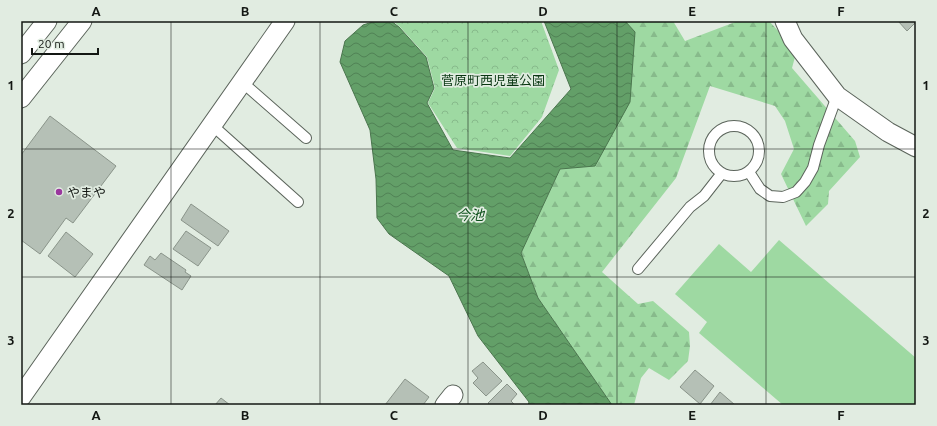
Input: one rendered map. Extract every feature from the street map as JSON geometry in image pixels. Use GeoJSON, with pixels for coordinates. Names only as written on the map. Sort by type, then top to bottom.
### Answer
{"type":"FeatureCollection","features":[{"type":"Feature","properties":{"kind":"street"},"geometry":{"type":"LineString","coordinates":[[21,54],[47,21]]}},
{"type":"Feature","properties":{"kind":"street"},"geometry":{"type":"LineString","coordinates":[[21,98],[82,21]]}},
{"type":"Feature","properties":{"kind":"street"},"geometry":{"type":"LineString","coordinates":[[21,397],[285,21]]}},
{"type":"Feature","properties":{"kind":"street"},"geometry":{"type":"LineString","coordinates":[[785,21],[793,40],[838,96],[888,132],[916,147]]}},
{"type":"Feature","properties":{"kind":"lane"},"geometry":{"type":"LineString","coordinates":[[242,82],[306,138]]}},
{"type":"Feature","properties":{"kind":"lane"},"geometry":{"type":"LineString","coordinates":[[749,172],[760,189],[770,196],[783,197],[796,192],[805,182],[813,168],[819,145],[838,96]]}},
{"type":"Feature","properties":{"kind":"lane"},"geometry":{"type":"LineString","coordinates":[[212,125],[298,202]]}},
{"type":"Feature","properties":{"kind":"lane"},"geometry":{"type":"LineString","coordinates":[[733,126],[742,127],[750,131],[756,138],[759,146],[757,164],[749,172],[741,176],[732,176],[722,173],[715,168],[710,160],[709,151],[711,141],[716,133],[723,128],[733,126]]}},
{"type":"Feature","properties":{"kind":"lane"},"geometry":{"type":"LineString","coordinates":[[638,270],[690,207],[704,196],[722,173]]}},
{"type":"Feature","properties":{"kind":"green space","name":"菅原町西児童公園"},"geometry":{"type":"Polygon","coordinates":[[[393,21],[541,21],[559,70],[542,117],[510,156],[457,148],[428,103],[435,88],[427,57],[393,21]]]}},
{"type":"Feature","properties":{"kind":"green space"},"geometry":{"type":"Polygon","coordinates":[[[625,21],[673,21],[685,41],[738,21],[769,21],[782,35],[795,57],[792,68],[855,141],[860,157],[829,191],[828,204],[806,226],[781,174],[794,149],[785,121],[775,106],[710,86],[676,178],[602,272],[638,304],[653,301],[689,332],[690,346],[688,361],[669,380],[649,368],[641,378],[634,405],[612,405],[538,298],[521,253],[560,169],[635,32],[625,21]]]}},
{"type":"Feature","properties":{"kind":"green space"},"geometry":{"type":"Polygon","coordinates":[[[779,240],[916,358],[916,405],[783,405],[699,333],[707,322],[675,294],[719,244],[751,272],[779,240]]]}},
{"type":"Feature","properties":{"kind":"water","name":"今池"},"geometry":{"type":"Polygon","coordinates":[[[376,21],[391,21],[399,27],[426,57],[434,88],[427,103],[453,150],[510,158],[571,89],[544,21],[625,21],[635,32],[630,102],[595,166],[560,169],[521,253],[538,298],[612,405],[528,405],[529,402],[478,336],[449,276],[389,234],[377,218],[376,179],[370,130],[340,62],[345,41],[363,25],[376,21]]]}},
{"type":"Feature","properties":{"kind":"building"},"geometry":{"type":"Polygon","coordinates":[[[898,21],[916,21],[916,22],[907,31],[898,21]]]}},
{"type":"Feature","properties":{"kind":"building","name":"やまや"},"geometry":{"type":"Polygon","coordinates":[[[50,116],[116,166],[73,223],[66,218],[40,254],[21,240],[21,155],[50,116]]]}},
{"type":"Feature","properties":{"kind":"building"},"geometry":{"type":"Polygon","coordinates":[[[191,204],[229,231],[218,246],[181,220],[191,204]]]}},
{"type":"Feature","properties":{"kind":"building"},"geometry":{"type":"Polygon","coordinates":[[[186,231],[211,248],[198,266],[173,249],[186,231]]]}},
{"type":"Feature","properties":{"kind":"building"},"geometry":{"type":"Polygon","coordinates":[[[66,232],[93,254],[75,277],[48,256],[66,232]]]}},
{"type":"Feature","properties":{"kind":"building"},"geometry":{"type":"Polygon","coordinates":[[[161,253],[186,270],[185,272],[191,276],[182,290],[144,265],[150,256],[155,260],[161,253]]]}},
{"type":"Feature","properties":{"kind":"building"},"geometry":{"type":"Polygon","coordinates":[[[483,362],[502,381],[486,396],[473,383],[478,378],[472,371],[483,362]]]}},
{"type":"Feature","properties":{"kind":"building"},"geometry":{"type":"Polygon","coordinates":[[[695,370],[714,386],[700,404],[680,387],[695,370]]]}},
{"type":"Feature","properties":{"kind":"building"},"geometry":{"type":"Polygon","coordinates":[[[405,379],[429,397],[423,405],[385,405],[405,379]]]}},
{"type":"Feature","properties":{"kind":"building"},"geometry":{"type":"Polygon","coordinates":[[[507,384],[517,394],[511,401],[515,405],[490,405],[488,403],[507,384]]]}},
{"type":"Feature","properties":{"kind":"building"},"geometry":{"type":"Polygon","coordinates":[[[720,392],[735,405],[710,405],[720,392]]]}},
{"type":"Feature","properties":{"kind":"building"},"geometry":{"type":"Polygon","coordinates":[[[221,398],[230,405],[215,405],[221,398]]]}},
{"type":"Feature","properties":{"kind":"place","name":"やまや"},"geometry":{"type":"Point","coordinates":[59,192]}}]}
